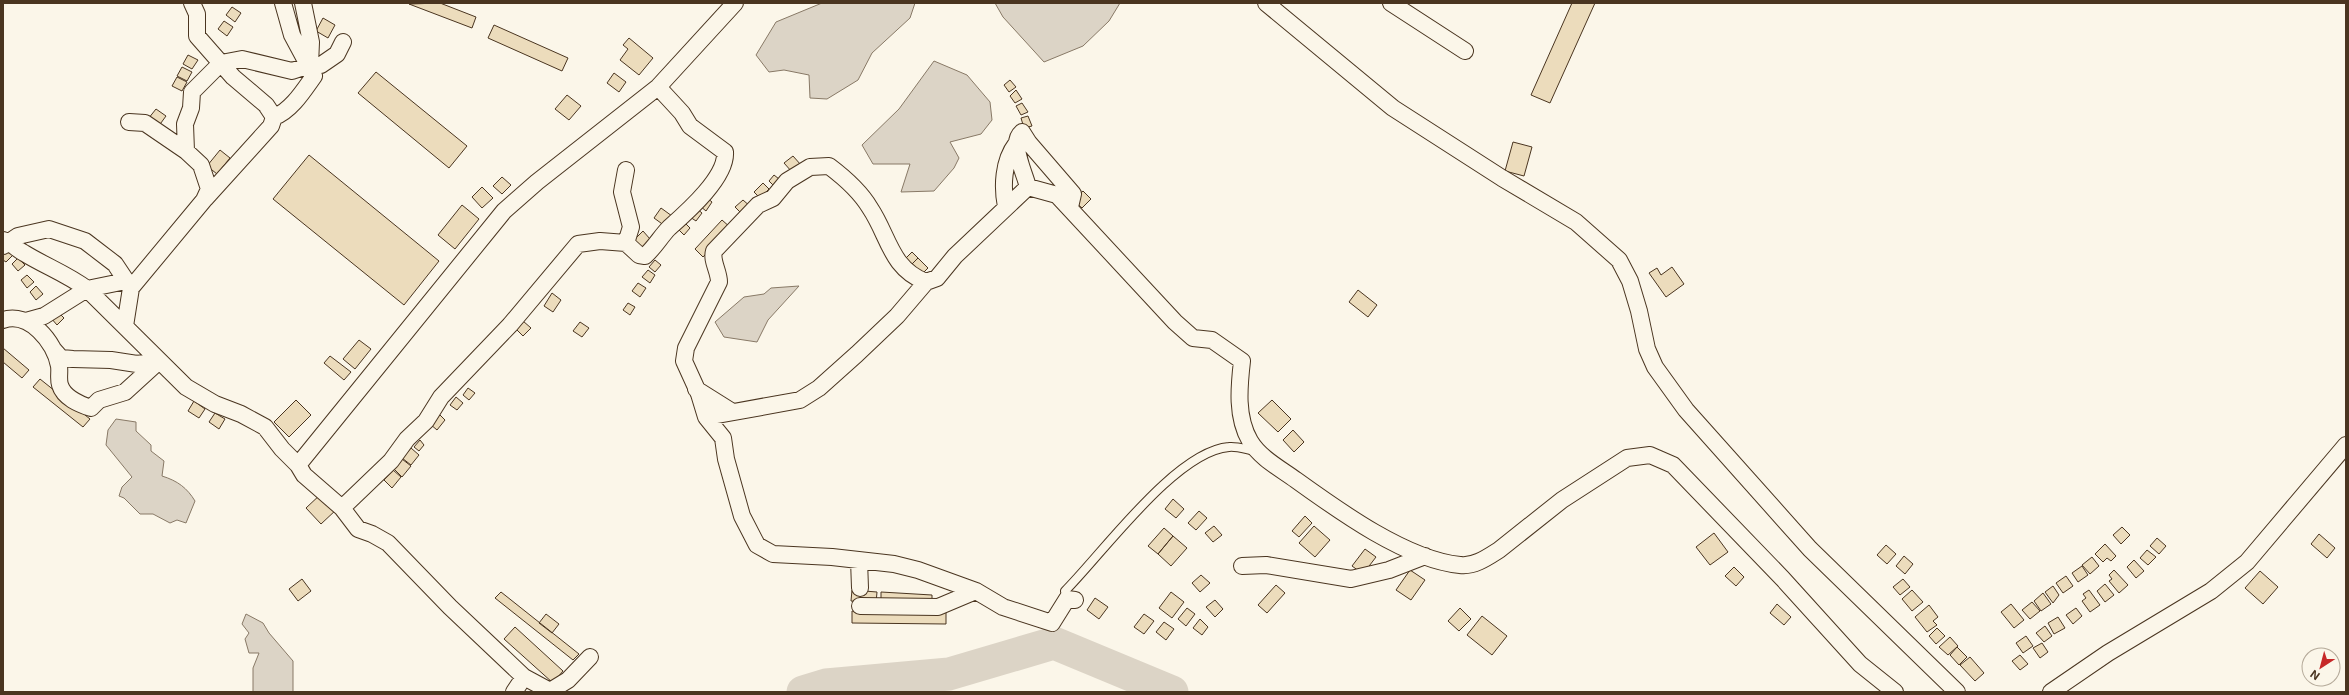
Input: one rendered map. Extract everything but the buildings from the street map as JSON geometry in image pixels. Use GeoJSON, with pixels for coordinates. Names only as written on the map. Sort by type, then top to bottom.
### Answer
{"type":"FeatureCollection","features":[{"type":"Feature","properties":{"kind":"street"},"geometry":{"type":"LineString","coordinates":[[192,3],[197,14],[196,36],[233,77],[266,105],[274,117]]}},
{"type":"Feature","properties":{"kind":"street"},"geometry":{"type":"LineString","coordinates":[[125,326],[129,284],[271,126],[274,117],[284,111],[304,91],[314,76],[310,65],[292,35],[283,3]]}},
{"type":"Feature","properties":{"kind":"street"},"geometry":{"type":"LineString","coordinates":[[303,3],[311,42],[310,65]]}},
{"type":"Feature","properties":{"kind":"street"},"geometry":{"type":"LineString","coordinates":[[298,465],[504,211],[537,182],[658,87],[735,3]]}},
{"type":"Feature","properties":{"kind":"street"},"geometry":{"type":"LineString","coordinates":[[1266,3],[1393,108],[1502,178],[1576,222],[1619,260],[1630,281],[1647,349],[1655,367],[1686,410],[1810,549],[1957,692]]}},
{"type":"Feature","properties":{"kind":"street"},"geometry":{"type":"LineString","coordinates":[[1391,3],[1464,52]]}},
{"type":"Feature","properties":{"kind":"street"},"geometry":{"type":"LineString","coordinates":[[186,150],[185,124],[191,108],[192,92],[221,63],[242,59],[292,71],[310,65],[321,66],[337,54],[343,42]]}},
{"type":"Feature","properties":{"kind":"street"},"geometry":{"type":"LineString","coordinates":[[342,508],[391,461],[407,439],[426,421],[441,398],[510,325],[578,244],[600,241],[626,243],[639,255],[645,256],[656,246],[668,229],[698,199],[726,161],[726,152],[690,126],[682,113],[658,87]]}},
{"type":"Feature","properties":{"kind":"street"},"geometry":{"type":"LineString","coordinates":[[129,122],[145,124],[186,150],[201,165],[209,189],[204,200]]}},
{"type":"Feature","properties":{"kind":"street"},"geometry":{"type":"LineString","coordinates":[[1028,186],[1016,144],[1017,136],[1022,132],[1029,143],[1073,194],[1070,207]]}},
{"type":"Feature","properties":{"kind":"street"},"geometry":{"type":"LineString","coordinates":[[1006,207],[1004,198],[1006,165],[1009,154],[1016,144]]}},
{"type":"Feature","properties":{"kind":"street"},"geometry":{"type":"LineString","coordinates":[[926,282],[904,270],[886,241],[871,208],[844,177],[829,166],[810,167],[787,181],[773,198],[758,205],[714,251],[712,256],[719,274],[719,282],[686,348],[684,360],[706,417],[723,438],[726,459],[742,516],[757,545],[773,554],[859,560],[918,570],[976,591],[1003,607],[1052,623],[1071,600]]}},
{"type":"Feature","properties":{"kind":"street"},"geometry":{"type":"LineString","coordinates":[[626,170],[622,192],[631,227],[626,243]]}},
{"type":"Feature","properties":{"kind":"street"},"geometry":{"type":"LineString","coordinates":[[706,417],[731,411],[800,400],[819,388],[897,316],[926,282],[937,278],[955,256],[1028,186]]}},
{"type":"Feature","properties":{"kind":"street"},"geometry":{"type":"LineString","coordinates":[[1028,186],[1057,195],[1070,207],[1175,322],[1193,338],[1212,340],[1242,361],[1238,394],[1250,441],[1259,452],[1322,501],[1367,528],[1425,556],[1461,565],[1484,559],[1499,550],[1583,485],[1627,458],[1650,455],[1673,465],[1783,579],[1860,664],[1895,692]]}},
{"type":"Feature","properties":{"kind":"street"},"geometry":{"type":"LineString","coordinates":[[5,243],[18,236],[49,229],[86,241],[114,264],[129,284]]}},
{"type":"Feature","properties":{"kind":"street"},"geometry":{"type":"LineString","coordinates":[[5,243],[70,277],[87,289],[186,387],[215,404],[241,414],[265,427],[282,449],[298,465],[304,475],[342,508],[358,529],[372,534],[388,543],[450,607],[524,677],[550,691],[568,680],[590,657]]}},
{"type":"Feature","properties":{"kind":"street"},"geometry":{"type":"LineString","coordinates":[[26,321],[44,316],[87,289],[129,284]]}},
{"type":"Feature","properties":{"kind":"street"},"geometry":{"type":"LineString","coordinates":[[3,320],[8,318],[26,321],[35,326],[62,358],[112,360],[137,364],[159,361]]}},
{"type":"Feature","properties":{"kind":"street"},"geometry":{"type":"LineString","coordinates":[[53,349],[59,366],[59,384],[66,394],[74,401],[91,408],[99,400],[125,392],[159,361]]}},
{"type":"Feature","properties":{"kind":"street"},"geometry":{"type":"LineString","coordinates":[[696,389],[731,411]]}},
{"type":"Feature","properties":{"kind":"street"},"geometry":{"type":"LineString","coordinates":[[2051,692],[2108,653],[2211,591],[2247,562],[2346,445]]}},
{"type":"Feature","properties":{"kind":"street"},"geometry":{"type":"LineString","coordinates":[[1242,566],[1266,565],[1351,578],[1389,570],[1425,556]]}},
{"type":"Feature","properties":{"kind":"street"},"geometry":{"type":"LineString","coordinates":[[859,560],[860,588]]}},
{"type":"Feature","properties":{"kind":"street"},"geometry":{"type":"LineString","coordinates":[[860,606],[938,607],[976,591]]}},
{"type":"Feature","properties":{"kind":"street"},"geometry":{"type":"LineString","coordinates":[[514,692],[524,677]]}},
{"type":"Feature","properties":{"kind":"lane"},"geometry":{"type":"LineString","coordinates":[[1071,600],[1065,591],[1160,487],[1194,459],[1229,447],[1259,452]]}},
{"type":"Feature","properties":{"kind":"shaded area"},"geometry":{"type":"Polygon","coordinates":[[[822,3],[915,3],[910,18],[872,53],[858,80],[827,99],[810,98],[809,75],[784,70],[769,72],[756,55],[776,22],[822,3]]]}},
{"type":"Feature","properties":{"kind":"shaded area"},"geometry":{"type":"Polygon","coordinates":[[[995,3],[1120,3],[1109,21],[1083,46],[1044,62],[1003,17],[995,3]]]}},
{"type":"Feature","properties":{"kind":"shaded area"},"geometry":{"type":"Polygon","coordinates":[[[934,61],[967,75],[990,102],[992,120],[981,134],[950,142],[959,158],[954,168],[934,191],[901,192],[910,164],[873,164],[862,145],[899,109],[934,61]]]}},
{"type":"Feature","properties":{"kind":"shaded area"},"geometry":{"type":"Polygon","coordinates":[[[799,286],[768,320],[757,342],[724,337],[715,322],[744,297],[764,294],[771,288],[799,286]]]}},
{"type":"Feature","properties":{"kind":"shaded area"},"geometry":{"type":"Polygon","coordinates":[[[116,419],[136,422],[136,431],[151,445],[151,451],[164,461],[162,476],[173,480],[192,496],[195,501],[186,523],[177,520],[170,523],[153,514],[140,514],[124,498],[119,496],[122,487],[132,477],[106,445],[108,430],[116,419]]]}},
{"type":"Feature","properties":{"kind":"shaded area"},"geometry":{"type":"Polygon","coordinates":[[[246,614],[263,623],[269,633],[293,661],[293,692],[253,692],[253,668],[259,653],[249,653],[245,639],[249,633],[242,624],[246,614]]]}},
{"type":"Feature","properties":{"kind":"waterway"},"geometry":{"type":"LineString","coordinates":[[803,692],[826,685],[949,674],[1054,643],[1172,692]]}}]}
